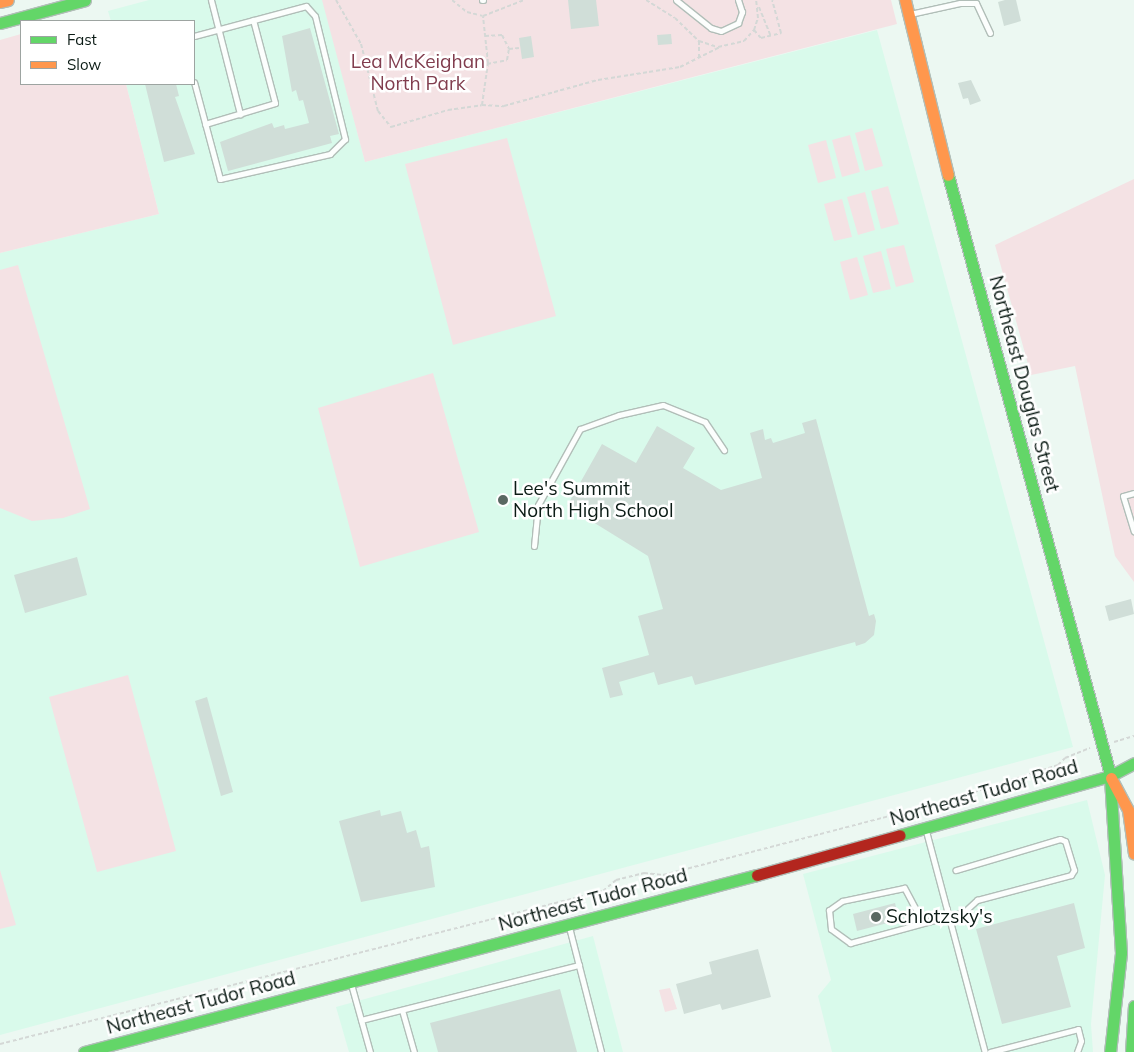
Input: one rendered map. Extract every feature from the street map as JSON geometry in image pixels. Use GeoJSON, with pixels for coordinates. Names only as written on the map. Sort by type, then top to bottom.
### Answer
{"type":"FeatureCollection","features":[{"type":"Feature","properties":{"kind":"main road"},"geometry":{"type":"LineString","coordinates":[[0,2],[8,0]]}},
{"type":"Feature","properties":{"kind":"main road"},"geometry":{"type":"LineString","coordinates":[[0,23],[85,0]]}},
{"type":"Feature","properties":{"kind":"main road","name":"Northeast Douglas Street"},"geometry":{"type":"LineString","coordinates":[[905,0],[928,99],[1110,776],[1121,953],[1110,1052]]}},
{"type":"Feature","properties":{"kind":"main road","name":"Northeast Tudor Road"},"geometry":{"type":"LineString","coordinates":[[84,1052],[925,828],[1110,776],[1134,763]]}},
{"type":"Feature","properties":{"kind":"main road","name":"Northeast Douglas Street"},"geometry":{"type":"LineString","coordinates":[[1110,776],[1128,810],[1134,854]]}},
{"type":"Feature","properties":{"kind":"main road","name":"Northeast Tudor Road"},"geometry":{"type":"LineString","coordinates":[[1110,776],[1134,776]]}},
{"type":"Feature","properties":{"kind":"main road"},"geometry":{"type":"LineString","coordinates":[[1131,1052],[1134,1006]]}},
{"type":"Feature","properties":{"kind":"lane"},"geometry":{"type":"LineString","coordinates":[[211,0],[240,114]]}},
{"type":"Feature","properties":{"kind":"lane"},"geometry":{"type":"LineString","coordinates":[[294,0],[296,8]]}},
{"type":"Feature","properties":{"kind":"lane"},"geometry":{"type":"LineString","coordinates":[[676,0],[711,28],[721,31],[738,23],[742,12],[738,0]]}},
{"type":"Feature","properties":{"kind":"lane"},"geometry":{"type":"LineString","coordinates":[[909,14],[960,3],[976,3],[990,33]]}},
{"type":"Feature","properties":{"kind":"lane"},"geometry":{"type":"LineString","coordinates":[[195,36],[306,6],[315,16],[345,130],[343,144],[330,154],[227,180],[220,179],[216,171],[195,85]]}},
{"type":"Feature","properties":{"kind":"lane"},"geometry":{"type":"LineString","coordinates":[[204,124],[275,103],[253,20]]}},
{"type":"Feature","properties":{"kind":"lane"},"geometry":{"type":"LineString","coordinates":[[534,546],[538,505],[580,429],[619,415],[663,405],[705,422],[724,450]]}},
{"type":"Feature","properties":{"kind":"lane"},"geometry":{"type":"LineString","coordinates":[[1134,493],[1123,496],[1134,531]]}},
{"type":"Feature","properties":{"kind":"lane"},"geometry":{"type":"LineString","coordinates":[[925,828],[950,915],[985,1052]]}},
{"type":"Feature","properties":{"kind":"lane"},"geometry":{"type":"LineString","coordinates":[[923,923],[904,888],[842,901],[829,910],[831,929],[850,944],[964,912],[977,900],[1071,874],[1074,870],[1065,841],[1060,839],[956,870]]}},
{"type":"Feature","properties":{"kind":"lane"},"geometry":{"type":"LineString","coordinates":[[568,924],[601,1052]]}},
{"type":"Feature","properties":{"kind":"lane"},"geometry":{"type":"LineString","coordinates":[[361,1020],[579,965]]}},
{"type":"Feature","properties":{"kind":"lane"},"geometry":{"type":"LineString","coordinates":[[350,981],[370,1052]]}},
{"type":"Feature","properties":{"kind":"lane"},"geometry":{"type":"LineString","coordinates":[[402,1010],[414,1052]]}},
{"type":"Feature","properties":{"kind":"lane"},"geometry":{"type":"LineString","coordinates":[[990,1052],[1078,1029],[1081,1042],[1077,1052]]}},
{"type":"Feature","properties":{"kind":"path"},"geometry":{"type":"LineString","coordinates":[[336,0],[361,44],[371,90],[385,123],[399,127],[448,110],[482,105],[527,102],[604,79],[680,67],[720,47]]}},
{"type":"Feature","properties":{"kind":"path"},"geometry":{"type":"LineString","coordinates":[[452,0],[467,12],[483,16],[524,0]]}},
{"type":"Feature","properties":{"kind":"path"},"geometry":{"type":"LineString","coordinates":[[754,30],[761,38],[781,33],[772,0]]}},
{"type":"Feature","properties":{"kind":"path"},"geometry":{"type":"LineString","coordinates":[[758,4],[771,37]]}},
{"type":"Feature","properties":{"kind":"path"},"geometry":{"type":"LineString","coordinates":[[482,105],[487,64],[483,16]]}},
{"type":"Feature","properties":{"kind":"path"},"geometry":{"type":"LineString","coordinates":[[485,36],[502,35],[509,49],[507,60],[487,64]]}},
{"type":"Feature","properties":{"kind":"path"},"geometry":{"type":"LineString","coordinates":[[699,41],[699,58]]}},
{"type":"Feature","properties":{"kind":"path"},"geometry":{"type":"LineString","coordinates":[[509,49],[519,48]]}},
{"type":"Feature","properties":{"kind":"path"},"geometry":{"type":"LineString","coordinates":[[0,1044],[603,891],[616,880],[644,873],[663,875],[943,802],[1058,766],[1077,751],[1134,736]]}},
{"type":"Feature","properties":{"kind":"shaded area","name":"Lee's Summit North High School"},"geometry":{"type":"Polygon","coordinates":[[[149,0],[323,0],[365,162],[877,30],[1073,747],[0,1035],[0,253],[159,214],[126,85],[195,85],[195,20],[111,20],[108,11],[149,0]]]}},
{"type":"Feature","properties":{"kind":"shaded area"},"geometry":{"type":"Polygon","coordinates":[[[1087,800],[1105,875],[1091,1024],[1093,1052],[832,1052],[818,996],[831,980],[803,874],[1087,800]]]}},
{"type":"Feature","properties":{"kind":"shaded area"},"geometry":{"type":"Polygon","coordinates":[[[593,936],[623,1052],[349,1052],[336,1007],[593,936]]]}},
{"type":"Feature","properties":{"kind":"green space","name":"Lea McKeighan North Park"},"geometry":{"type":"Polygon","coordinates":[[[322,0],[891,0],[897,24],[365,162],[322,0]]]}},
{"type":"Feature","properties":{"kind":"green space"},"geometry":{"type":"Polygon","coordinates":[[[20,34],[20,85],[126,85],[159,214],[0,253],[0,40],[20,34]]]}},
{"type":"Feature","properties":{"kind":"green space"},"geometry":{"type":"Polygon","coordinates":[[[872,128],[883,166],[865,171],[855,133],[872,128]]]}},
{"type":"Feature","properties":{"kind":"green space"},"geometry":{"type":"Polygon","coordinates":[[[850,135],[860,172],[842,177],[832,140],[850,135]]]}},
{"type":"Feature","properties":{"kind":"green space"},"geometry":{"type":"Polygon","coordinates":[[[507,138],[556,316],[453,345],[405,164],[507,138]]]}},
{"type":"Feature","properties":{"kind":"green space"},"geometry":{"type":"Polygon","coordinates":[[[826,140],[836,178],[818,183],[808,145],[826,140]]]}},
{"type":"Feature","properties":{"kind":"green space"},"geometry":{"type":"Polygon","coordinates":[[[1134,179],[1134,582],[1115,556],[1075,366],[1031,375],[995,245],[1134,179]]]}},
{"type":"Feature","properties":{"kind":"green space"},"geometry":{"type":"Polygon","coordinates":[[[888,186],[899,224],[881,229],[871,191],[888,186]]]}},
{"type":"Feature","properties":{"kind":"green space"},"geometry":{"type":"Polygon","coordinates":[[[865,192],[875,230],[858,235],[847,197],[865,192]]]}},
{"type":"Feature","properties":{"kind":"green space"},"geometry":{"type":"Polygon","coordinates":[[[842,199],[852,237],[834,241],[824,204],[842,199]]]}},
{"type":"Feature","properties":{"kind":"green space"},"geometry":{"type":"Polygon","coordinates":[[[904,245],[914,282],[896,287],[886,249],[904,245]]]}},
{"type":"Feature","properties":{"kind":"green space"},"geometry":{"type":"Polygon","coordinates":[[[881,251],[891,289],[873,293],[863,256],[881,251]]]}},
{"type":"Feature","properties":{"kind":"green space"},"geometry":{"type":"Polygon","coordinates":[[[857,257],[868,295],[850,300],[840,262],[857,257]]]}},
{"type":"Feature","properties":{"kind":"green space"},"geometry":{"type":"Polygon","coordinates":[[[18,265],[90,509],[63,518],[32,521],[0,508],[0,270],[18,265]]]}},
{"type":"Feature","properties":{"kind":"green space"},"geometry":{"type":"Polygon","coordinates":[[[433,373],[479,532],[360,567],[318,408],[433,373]]]}},
{"type":"Feature","properties":{"kind":"green space"},"geometry":{"type":"Polygon","coordinates":[[[128,675],[176,851],[97,872],[49,697],[128,675]]]}},
{"type":"Feature","properties":{"kind":"green space"},"geometry":{"type":"Polygon","coordinates":[[[0,870],[16,925],[0,929],[0,870]]]}},
{"type":"Feature","properties":{"kind":"green space"},"geometry":{"type":"Polygon","coordinates":[[[670,988],[677,1009],[665,1012],[659,990],[670,988]]]}},
{"type":"Feature","properties":{"kind":"building"},"geometry":{"type":"Polygon","coordinates":[[[568,0],[596,0],[599,26],[571,29],[568,0]]]}},
{"type":"Feature","properties":{"kind":"building"},"geometry":{"type":"Polygon","coordinates":[[[1016,0],[1021,21],[1004,26],[998,2],[1016,0]]]}},
{"type":"Feature","properties":{"kind":"building"},"geometry":{"type":"Polygon","coordinates":[[[310,28],[339,134],[330,136],[332,143],[228,171],[220,142],[272,123],[274,128],[284,125],[285,129],[309,123],[303,100],[299,101],[296,90],[292,92],[282,36],[310,28]]]}},
{"type":"Feature","properties":{"kind":"building"},"geometry":{"type":"Polygon","coordinates":[[[671,34],[672,44],[658,45],[657,35],[671,34]]]}},
{"type":"Feature","properties":{"kind":"building"},"geometry":{"type":"Polygon","coordinates":[[[531,36],[534,57],[522,59],[519,38],[531,36]]]}},
{"type":"Feature","properties":{"kind":"building"},"geometry":{"type":"Polygon","coordinates":[[[971,80],[981,101],[970,105],[968,98],[963,99],[958,83],[971,80]]]}},
{"type":"Feature","properties":{"kind":"building"},"geometry":{"type":"Polygon","coordinates":[[[145,85],[176,85],[179,96],[175,97],[195,154],[164,162],[145,85]]]}},
{"type":"Feature","properties":{"kind":"building","name":"Lee's Summit North High School"},"geometry":{"type":"Polygon","coordinates":[[[816,419],[869,616],[874,614],[876,621],[874,635],[865,643],[856,646],[855,642],[695,685],[692,676],[658,685],[654,672],[619,682],[623,695],[610,698],[602,668],[649,655],[638,616],[663,609],[648,556],[567,506],[602,444],[636,463],[657,426],[695,448],[683,468],[721,490],[762,478],[750,433],[763,429],[765,440],[771,438],[773,443],[805,433],[802,423],[816,419]]]}},
{"type":"Feature","properties":{"kind":"building"},"geometry":{"type":"Polygon","coordinates":[[[77,557],[87,595],[25,613],[14,575],[77,557]]]}},
{"type":"Feature","properties":{"kind":"building"},"geometry":{"type":"Polygon","coordinates":[[[1131,599],[1134,614],[1109,621],[1105,606],[1131,599]]]}},
{"type":"Feature","properties":{"kind":"building"},"geometry":{"type":"Polygon","coordinates":[[[207,697],[233,792],[221,796],[195,701],[207,697]]]}},
{"type":"Feature","properties":{"kind":"building"},"geometry":{"type":"Polygon","coordinates":[[[380,810],[381,816],[401,811],[407,833],[416,830],[421,848],[429,846],[435,887],[361,902],[339,821],[380,810]]]}},
{"type":"Feature","properties":{"kind":"building","name":"Schlotzsky's"},"geometry":{"type":"Polygon","coordinates":[[[895,903],[899,920],[857,931],[853,914],[895,903]]]}},
{"type":"Feature","properties":{"kind":"building"},"geometry":{"type":"Polygon","coordinates":[[[1074,903],[1085,948],[1057,956],[1071,1007],[1002,1024],[976,929],[1074,903]]]}},
{"type":"Feature","properties":{"kind":"building"},"geometry":{"type":"Polygon","coordinates":[[[758,949],[771,997],[722,1010],[720,1004],[684,1014],[676,984],[712,974],[709,962],[758,949]]]}},
{"type":"Feature","properties":{"kind":"building"},"geometry":{"type":"Polygon","coordinates":[[[560,989],[577,1052],[438,1052],[430,1023],[560,989]]]}},
{"type":"Feature","properties":{"kind":"traffic: fast"},"geometry":{"type":"LineString","coordinates":[[0,23],[85,0]]}},
{"type":"Feature","properties":{"kind":"traffic: fast"},"geometry":{"type":"LineString","coordinates":[[948,175],[1111,778]]}},
{"type":"Feature","properties":{"kind":"traffic: fast"},"geometry":{"type":"LineString","coordinates":[[900,835],[1110,776],[1134,763]]}},
{"type":"Feature","properties":{"kind":"traffic: fast"},"geometry":{"type":"LineString","coordinates":[[1110,778],[1121,953],[1110,1052]]}},
{"type":"Feature","properties":{"kind":"traffic: fast"},"geometry":{"type":"LineString","coordinates":[[84,1052],[757,875]]}},
{"type":"Feature","properties":{"kind":"traffic: fast"},"geometry":{"type":"LineString","coordinates":[[1131,1052],[1134,1006]]}},
{"type":"Feature","properties":{"kind":"traffic: slow"},"geometry":{"type":"LineString","coordinates":[[0,2],[8,0]]}},
{"type":"Feature","properties":{"kind":"traffic: slow"},"geometry":{"type":"LineString","coordinates":[[905,0],[948,175]]}},
{"type":"Feature","properties":{"kind":"traffic: slow"},"geometry":{"type":"LineString","coordinates":[[1111,778],[1128,810],[1134,854]]}},
{"type":"Feature","properties":{"kind":"traffic: jam"},"geometry":{"type":"LineString","coordinates":[[757,875],[900,835]]}},
{"type":"Feature","properties":{"kind":"place","name":"Lee's Summit North High School"},"geometry":{"type":"Point","coordinates":[503,500]}},
{"type":"Feature","properties":{"kind":"place","name":"Schlotzsky's"},"geometry":{"type":"Point","coordinates":[876,917]}}]}
